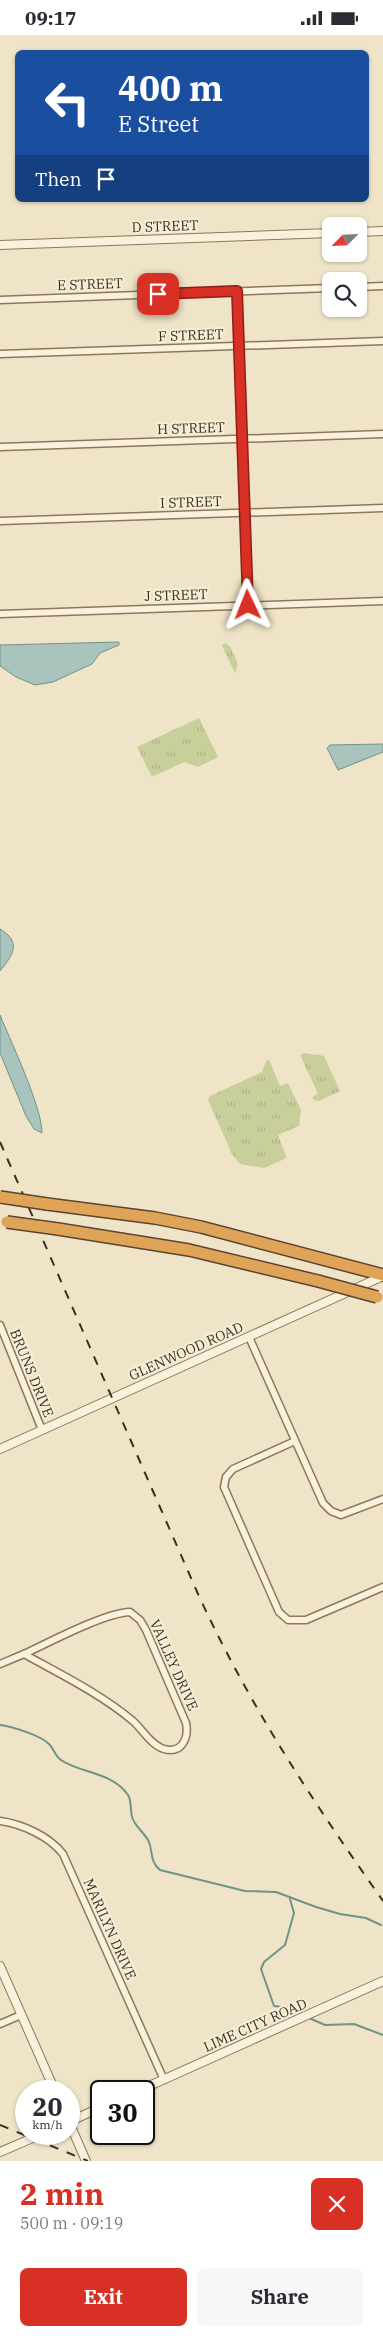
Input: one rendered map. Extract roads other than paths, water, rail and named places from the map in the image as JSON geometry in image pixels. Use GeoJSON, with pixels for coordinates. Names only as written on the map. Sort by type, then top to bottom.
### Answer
{"type":"FeatureCollection","features":[{"type":"Feature","properties":{"kind":"highway"},"geometry":{"type":"LineString","coordinates":[[0,1197],[155,1218],[201,1227],[383,1276]]}},
{"type":"Feature","properties":{"kind":"highway"},"geometry":{"type":"LineString","coordinates":[[3,1221],[188,1249],[380,1298]]}},
{"type":"Feature","properties":{"kind":"street"},"geometry":{"type":"LineString","coordinates":[[368,232],[383,231]]}},
{"type":"Feature","properties":{"kind":"street","name":"D STREET"},"geometry":{"type":"LineString","coordinates":[[0,245],[322,233]]}},
{"type":"Feature","properties":{"kind":"street"},"geometry":{"type":"LineString","coordinates":[[367,287],[383,286]]}},
{"type":"Feature","properties":{"kind":"street","name":"E STREET"},"geometry":{"type":"LineString","coordinates":[[0,300],[322,288]]}},
{"type":"Feature","properties":{"kind":"street"},"geometry":{"type":"LineString","coordinates":[[237,291],[248,605]]}},
{"type":"Feature","properties":{"kind":"street","name":"F STREET"},"geometry":{"type":"LineString","coordinates":[[0,354],[383,341]]}},
{"type":"Feature","properties":{"kind":"street","name":"H STREET"},"geometry":{"type":"LineString","coordinates":[[0,447],[383,434]]}},
{"type":"Feature","properties":{"kind":"street","name":"I STREET"},"geometry":{"type":"LineString","coordinates":[[0,521],[383,508]]}},
{"type":"Feature","properties":{"kind":"street","name":"J STREET"},"geometry":{"type":"LineString","coordinates":[[0,614],[383,601]]}},
{"type":"Feature","properties":{"kind":"street","name":"GLENWOOD ROAD"},"geometry":{"type":"LineString","coordinates":[[0,1449],[383,1276]]}},
{"type":"Feature","properties":{"kind":"street","name":"BRUNS DRIVE"},"geometry":{"type":"LineString","coordinates":[[0,1325],[42,1430]]}},
{"type":"Feature","properties":{"kind":"street"},"geometry":{"type":"LineString","coordinates":[[248,1337],[323,1503],[331,1511],[341,1515],[383,1499]]}},
{"type":"Feature","properties":{"kind":"street"},"geometry":{"type":"LineString","coordinates":[[295,1441],[233,1469],[226,1477],[224,1487],[279,1612],[288,1620],[306,1621],[383,1587]]}},
{"type":"Feature","properties":{"kind":"street","name":"VALLEY DRIVE"},"geometry":{"type":"LineString","coordinates":[[0,1665],[24,1654],[115,1614],[130,1612],[134,1614],[146,1630],[182,1712],[188,1731],[185,1742],[174,1749],[159,1747],[124,1714],[24,1654]]}},
{"type":"Feature","properties":{"kind":"street","name":"MARILYN DRIVE"},"geometry":{"type":"LineString","coordinates":[[0,1821],[38,1834],[63,1854],[164,2080]]}},
{"type":"Feature","properties":{"kind":"street"},"geometry":{"type":"LineString","coordinates":[[0,1966],[50,2080]]}},
{"type":"Feature","properties":{"kind":"street","name":"LIME CITY ROAD"},"geometry":{"type":"LineString","coordinates":[[155,2084],[383,1981]]}},
{"type":"Feature","properties":{"kind":"street"},"geometry":{"type":"LineString","coordinates":[[0,2024],[22,2015]]}},
{"type":"Feature","properties":{"kind":"street"},"geometry":{"type":"LineString","coordinates":[[0,2153],[18,2145]]}},
{"type":"Feature","properties":{"kind":"street"},"geometry":{"type":"LineString","coordinates":[[79,2145],[86,2161]]}},
{"type":"Feature","properties":{"kind":"water"},"geometry":{"type":"Polygon","coordinates":[[[119,642],[119,645],[100,653],[92,664],[53,682],[35,685],[16,677],[0,666],[0,645],[119,642]]]}},
{"type":"Feature","properties":{"kind":"water"},"geometry":{"type":"Polygon","coordinates":[[[383,744],[383,752],[338,770],[327,748],[330,745],[383,744]]]}},
{"type":"Feature","properties":{"kind":"water"},"geometry":{"type":"Polygon","coordinates":[[[0,929],[11,939],[13,949],[9,960],[0,971],[0,929]]]}},
{"type":"Feature","properties":{"kind":"water"},"geometry":{"type":"Polygon","coordinates":[[[0,1015],[32,1091],[41,1122],[42,1133],[34,1129],[26,1116],[0,1053],[0,1015]]]}},
{"type":"Feature","properties":{"kind":"waterway"},"geometry":{"type":"LineString","coordinates":[[0,1725],[18,1729],[40,1738],[49,1744],[61,1760],[77,1768],[105,1777],[122,1787],[129,1797],[133,1821],[149,1842],[153,1861],[160,1870],[245,1891],[276,1892],[316,1907],[340,1914],[366,1918],[381,1925]]}},
{"type":"Feature","properties":{"kind":"waterway"},"geometry":{"type":"LineString","coordinates":[[290,1899],[294,1913],[285,1945],[264,1962],[261,1969],[274,2006],[290,2008],[303,2014]]}},
{"type":"Feature","properties":{"kind":"waterway"},"geometry":{"type":"LineString","coordinates":[[309,2018],[325,2025],[354,2024],[383,2035]]}},
{"type":"Feature","properties":{"kind":"railway"},"geometry":{"type":"LineString","coordinates":[[0,1142],[198,1594],[218,1635],[283,1752],[383,1901]]}},
{"type":"Feature","properties":{"kind":"railway"},"geometry":{"type":"LineString","coordinates":[[0,2125],[88,2161]]}}]}
